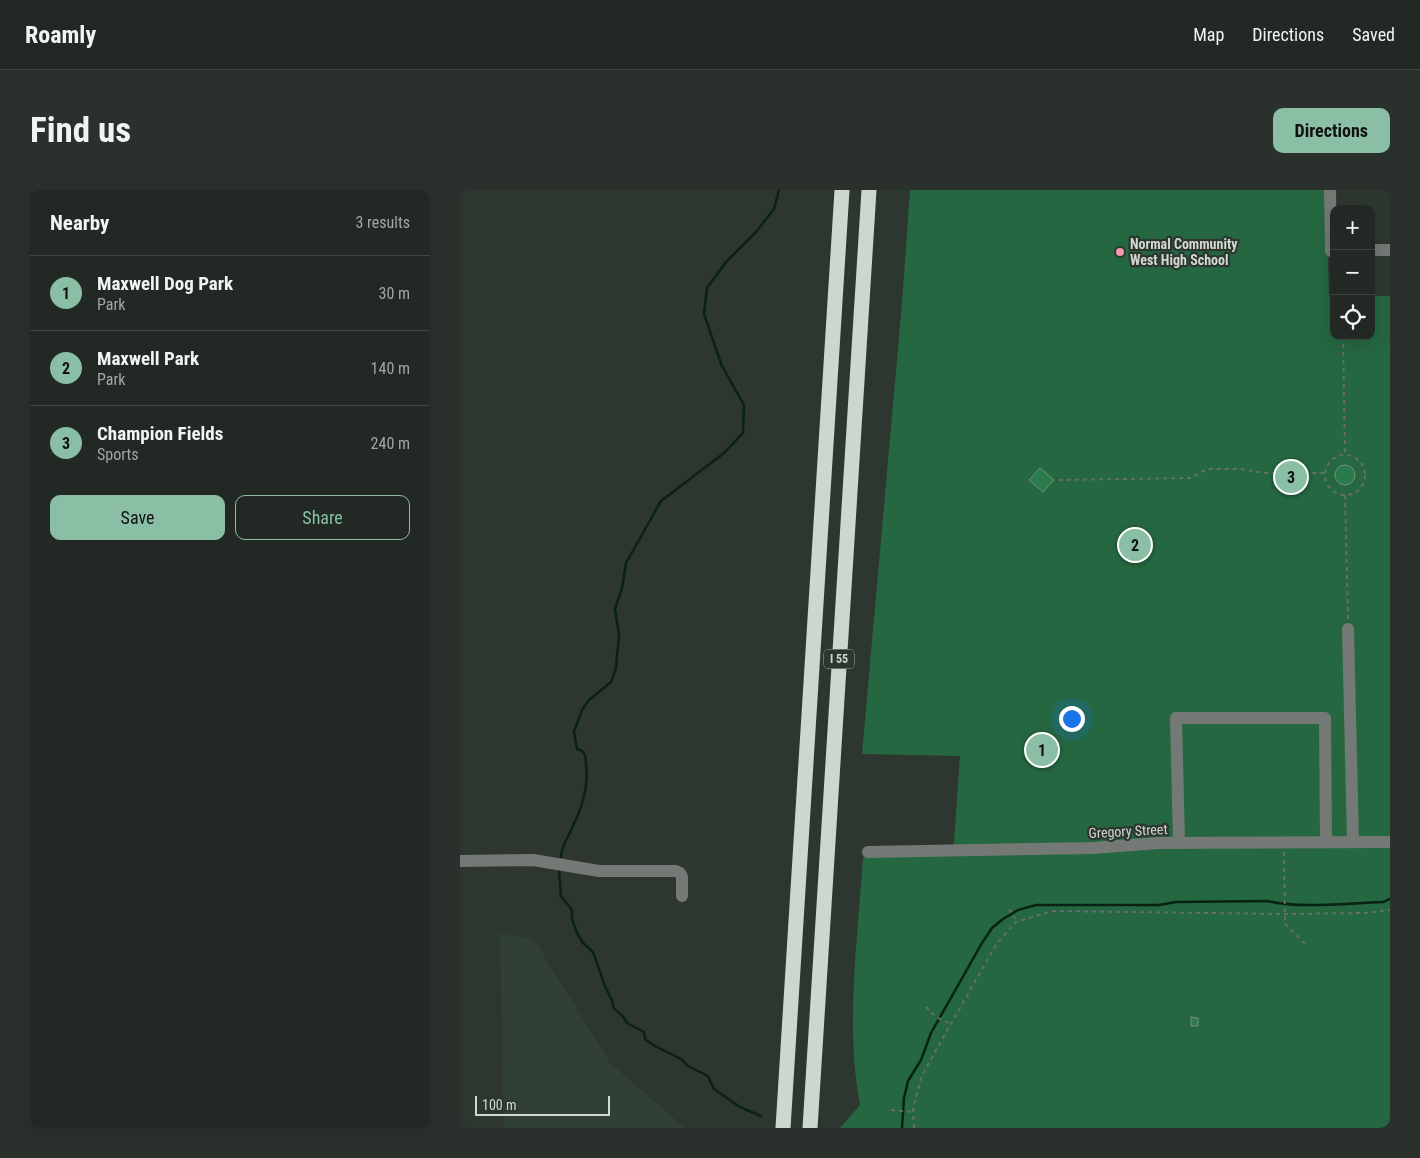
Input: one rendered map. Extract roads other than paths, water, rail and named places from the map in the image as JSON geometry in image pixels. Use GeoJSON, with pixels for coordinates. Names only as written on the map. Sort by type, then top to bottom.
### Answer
{"type":"FeatureCollection","features":[{"type":"Feature","properties":{"kind":"highway","name":"I 55"},"geometry":{"type":"LineString","coordinates":[[783,1128],[842,190]]}},
{"type":"Feature","properties":{"kind":"highway","name":"I 55"},"geometry":{"type":"LineString","coordinates":[[810,1128],[869,190]]}},
{"type":"Feature","properties":{"kind":"street"},"geometry":{"type":"LineString","coordinates":[[1330,190],[1332,250]]}},
{"type":"Feature","properties":{"kind":"street"},"geometry":{"type":"LineString","coordinates":[[1375,250],[1390,250]]}},
{"type":"Feature","properties":{"kind":"street"},"geometry":{"type":"LineString","coordinates":[[1348,629],[1353,842]]}},
{"type":"Feature","properties":{"kind":"street"},"geometry":{"type":"LineString","coordinates":[[1179,843],[1176,718],[1325,718],[1326,842]]}},
{"type":"Feature","properties":{"kind":"street","name":"Gregory Street"},"geometry":{"type":"LineString","coordinates":[[868,852],[1094,848],[1158,843],[1390,842]]}},
{"type":"Feature","properties":{"kind":"street"},"geometry":{"type":"LineString","coordinates":[[460,861],[532,860],[599,871],[676,872],[682,876],[682,896]]}},
{"type":"Feature","properties":{"kind":"waterway"},"geometry":{"type":"LineString","coordinates":[[561,857],[564,845],[582,805],[586,789],[585,756],[582,751],[577,749],[574,732],[582,710],[589,700],[611,682],[616,668],[619,635],[615,609],[622,588],[626,563],[661,501],[724,453],[743,433],[744,405],[722,366],[704,314],[707,288],[726,262],[756,232],[774,209],[779,190]]}},
{"type":"Feature","properties":{"kind":"waterway"},"geometry":{"type":"LineString","coordinates":[[559,871],[561,896],[572,910],[572,919],[577,933],[583,943],[593,952],[614,1009],[622,1015],[627,1023],[644,1032],[645,1039],[653,1045],[681,1059],[688,1066],[708,1076],[714,1089],[740,1107],[761,1116]]}},
{"type":"Feature","properties":{"kind":"waterway"},"geometry":{"type":"LineString","coordinates":[[902,1128],[904,1098],[908,1081],[921,1060],[931,1033],[992,928],[1018,910],[1036,905],[1159,905],[1176,902],[1267,901],[1295,905],[1324,905],[1383,902],[1390,899]]}},
{"type":"Feature","properties":{"kind":"place","name":"Normal Community West High School"},"geometry":{"type":"Point","coordinates":[1120,252]}},
{"type":"Feature","properties":{"kind":"place","name":"Champion Fields"},"geometry":{"type":"Point","coordinates":[1291,477]}},
{"type":"Feature","properties":{"kind":"place","name":"Maxwell Park"},"geometry":{"type":"Point","coordinates":[1135,545]}},
{"type":"Feature","properties":{"kind":"place","name":"Maxwell Dog Park"},"geometry":{"type":"Point","coordinates":[1042,750]}}]}
